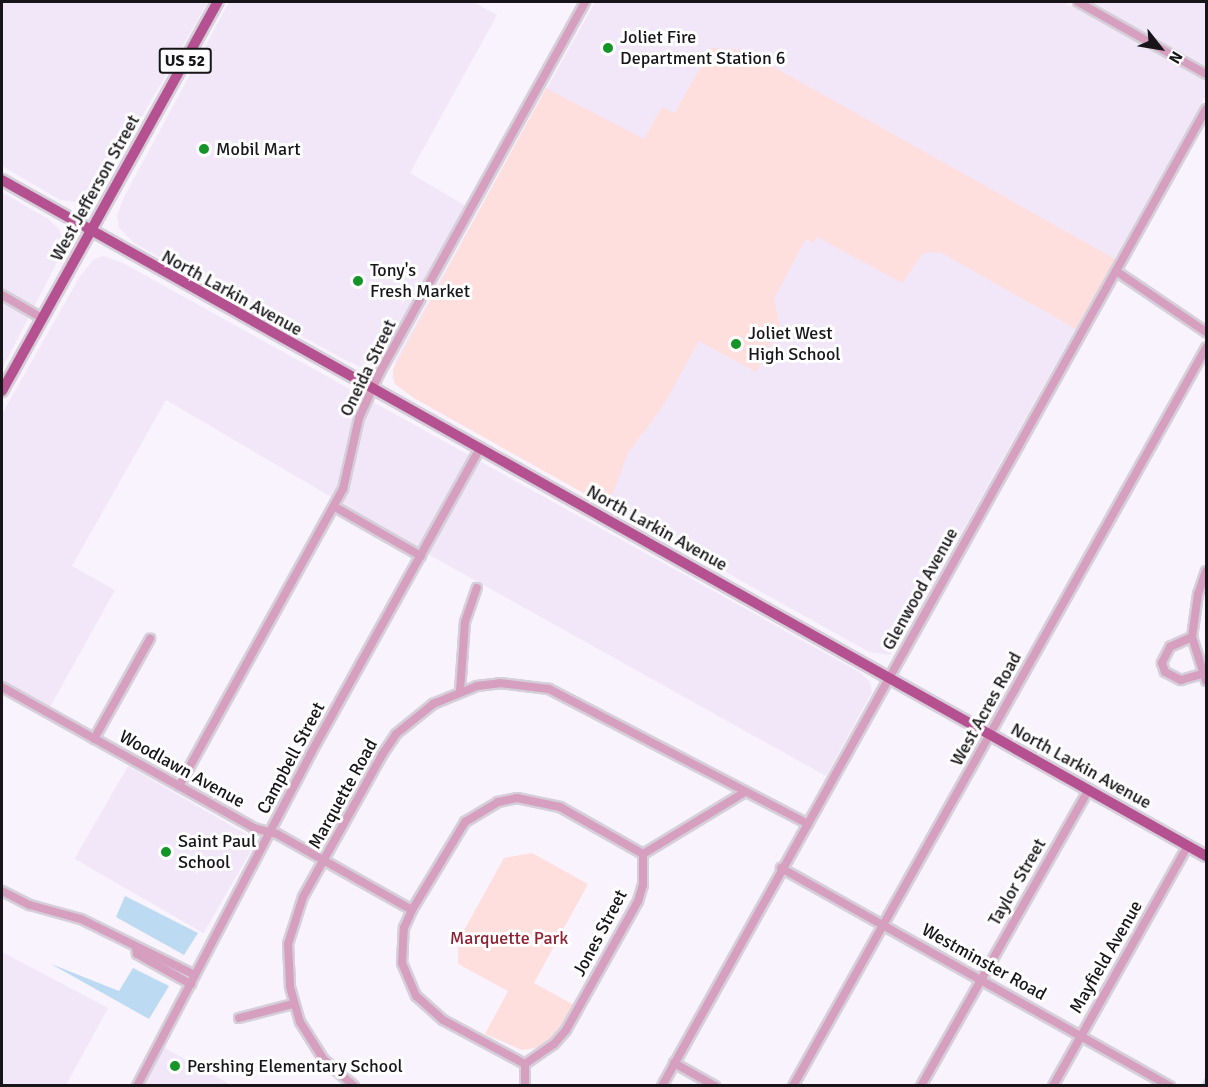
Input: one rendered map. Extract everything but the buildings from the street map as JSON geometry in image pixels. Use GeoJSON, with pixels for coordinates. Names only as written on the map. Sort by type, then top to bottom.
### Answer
{"type":"FeatureCollection","features":[{"type":"Feature","properties":{"kind":"main road","name":"West Jefferson Street"},"geometry":{"type":"LineString","coordinates":[[2,391],[218,2]]}},
{"type":"Feature","properties":{"kind":"main road","name":"North Larkin Avenue"},"geometry":{"type":"LineString","coordinates":[[2,180],[90,232],[890,677],[1206,856]]}},
{"type":"Feature","properties":{"kind":"street","name":"Oneida Street"},"geometry":{"type":"LineString","coordinates":[[179,786],[334,507],[348,476],[357,426],[373,389],[585,2]]}},
{"type":"Feature","properties":{"kind":"street"},"geometry":{"type":"LineString","coordinates":[[1078,2],[1206,74]]}},
{"type":"Feature","properties":{"kind":"street","name":"Glenwood Avenue"},"geometry":{"type":"LineString","coordinates":[[662,1086],[781,868],[808,825],[1206,109]]}},
{"type":"Feature","properties":{"kind":"street"},"geometry":{"type":"LineString","coordinates":[[1116,271],[1206,332]]}},
{"type":"Feature","properties":{"kind":"street"},"geometry":{"type":"LineString","coordinates":[[2,295],[42,318]]}},
{"type":"Feature","properties":{"kind":"street","name":"West Acres Road"},"geometry":{"type":"LineString","coordinates":[[793,1086],[1206,348]]}},
{"type":"Feature","properties":{"kind":"street","name":"Campbell Street"},"geometry":{"type":"LineString","coordinates":[[137,1086],[270,832],[480,448]]}},
{"type":"Feature","properties":{"kind":"street"},"geometry":{"type":"LineString","coordinates":[[334,507],[421,556]]}},
{"type":"Feature","properties":{"kind":"street"},"geometry":{"type":"LineString","coordinates":[[1192,637],[1170,647],[1162,663],[1165,672],[1181,680],[1204,678],[1192,637],[1198,594],[1206,571]]}},
{"type":"Feature","properties":{"kind":"street"},"geometry":{"type":"LineString","coordinates":[[460,691],[465,622],[477,588]]}},
{"type":"Feature","properties":{"kind":"street"},"geometry":{"type":"LineString","coordinates":[[94,739],[150,639]]}},
{"type":"Feature","properties":{"kind":"street","name":"Marquette Road"},"geometry":{"type":"LineString","coordinates":[[354,1086],[324,1060],[310,1041],[293,1004],[288,944],[303,897],[396,734],[433,704],[460,691],[500,683],[549,689],[808,825]]}},
{"type":"Feature","properties":{"kind":"street","name":"Woodlawn Avenue"},"geometry":{"type":"LineString","coordinates":[[2,687],[254,828],[270,832],[325,860],[412,910]]}},
{"type":"Feature","properties":{"kind":"street","name":"Taylor Street"},"geometry":{"type":"LineString","coordinates":[[921,1086],[1089,789]]}},
{"type":"Feature","properties":{"kind":"street"},"geometry":{"type":"LineString","coordinates":[[525,1086],[525,1064],[443,1020],[416,996],[402,963],[404,928],[412,910],[465,822],[498,802],[537,799],[560,807],[643,854],[745,792]]}},
{"type":"Feature","properties":{"kind":"street","name":"Mayfield Avenue"},"geometry":{"type":"LineString","coordinates":[[1053,1086],[1188,845]]}},
{"type":"Feature","properties":{"kind":"street","name":"Jones Street"},"geometry":{"type":"LineString","coordinates":[[525,1064],[554,1044],[577,1010],[638,901],[643,885],[643,854]]}},
{"type":"Feature","properties":{"kind":"street","name":"Westminster Road"},"geometry":{"type":"LineString","coordinates":[[781,868],[1081,1034],[1170,1086]]}},
{"type":"Feature","properties":{"kind":"street"},"geometry":{"type":"LineString","coordinates":[[2,891],[30,905],[81,919],[136,948],[143,947],[193,980]]}},
{"type":"Feature","properties":{"kind":"street"},"geometry":{"type":"LineString","coordinates":[[240,1018],[293,1004]]}},
{"type":"Feature","properties":{"kind":"street"},"geometry":{"type":"LineString","coordinates":[[674,1063],[715,1086]]}},
{"type":"Feature","properties":{"kind":"shaded area"},"geometry":{"type":"Polygon","coordinates":[[[2,2],[208,2],[101,187],[85,203],[60,200],[2,166],[2,2]]]}},
{"type":"Feature","properties":{"kind":"shaded area"},"geometry":{"type":"Polygon","coordinates":[[[229,2],[473,2],[497,15],[410,173],[466,206],[383,354],[373,366],[361,367],[343,359],[134,243],[119,228],[117,216],[123,199],[229,2]]]}},
{"type":"Feature","properties":{"kind":"shaded area","name":"Joliet West High School"},"geometry":{"type":"Polygon","coordinates":[[[595,2],[1064,2],[1206,82],[1206,95],[898,646],[889,655],[869,652],[414,398],[395,384],[392,377],[396,359],[595,2]]]}},
{"type":"Feature","properties":{"kind":"shaded area"},"geometry":{"type":"Polygon","coordinates":[[[1092,2],[1206,2],[1206,66],[1092,2]]]}},
{"type":"Feature","properties":{"kind":"shaded area"},"geometry":{"type":"Polygon","coordinates":[[[2,192],[48,219],[59,229],[65,247],[2,369],[2,192]]]}},
{"type":"Feature","properties":{"kind":"shaded area"},"geometry":{"type":"Polygon","coordinates":[[[103,256],[123,263],[861,673],[870,682],[872,692],[826,776],[435,558],[166,400],[72,566],[115,590],[50,707],[2,680],[2,414],[80,276],[93,260],[103,256]]]}},
{"type":"Feature","properties":{"kind":"shaded area","name":"Saint Paul School"},"geometry":{"type":"Polygon","coordinates":[[[128,766],[257,840],[204,933],[74,859],[128,766]]]}},
{"type":"Feature","properties":{"kind":"shaded area"},"geometry":{"type":"Polygon","coordinates":[[[2,952],[108,1008],[66,1085],[2,1085],[2,952]]]}},
{"type":"Feature","properties":{"kind":"shaded area","name":"Pershing Elementary School"},"geometry":{"type":"Polygon","coordinates":[[[163,1047],[231,1085],[144,1085],[163,1047]]]}},
{"type":"Feature","properties":{"kind":"green space"},"geometry":{"type":"Polygon","coordinates":[[[711,48],[744,50],[1115,259],[1076,329],[940,252],[923,253],[902,283],[817,237],[814,243],[806,239],[774,298],[780,328],[756,372],[699,341],[663,406],[628,453],[611,498],[601,503],[414,398],[395,384],[393,369],[546,88],[644,139],[662,107],[675,113],[711,48]]]}},
{"type":"Feature","properties":{"kind":"green space","name":"Marquette Park"},"geometry":{"type":"Polygon","coordinates":[[[532,853],[588,884],[534,983],[574,1005],[552,1041],[543,1047],[522,1050],[485,1034],[508,991],[458,964],[458,941],[504,858],[532,853]]]}},
{"type":"Feature","properties":{"kind":"water"},"geometry":{"type":"Polygon","coordinates":[[[125,896],[198,933],[184,955],[116,917],[125,896]]]}},
{"type":"Feature","properties":{"kind":"water"},"geometry":{"type":"Polygon","coordinates":[[[51,964],[119,991],[133,968],[169,986],[149,1019],[51,964]]]}},
{"type":"Feature","properties":{"kind":"waterway"},"geometry":{"type":"LineString","coordinates":[[1203,1085],[1206,1078]]}},
{"type":"Feature","properties":{"kind":"place","name":"Joliet Fire Department Station 6"},"geometry":{"type":"Point","coordinates":[608,48]}},
{"type":"Feature","properties":{"kind":"place","name":"Mobil Mart"},"geometry":{"type":"Point","coordinates":[204,149]}},
{"type":"Feature","properties":{"kind":"place","name":"Tony's Fresh Market"},"geometry":{"type":"Point","coordinates":[358,281]}},
{"type":"Feature","properties":{"kind":"place","name":"Joliet West High School"},"geometry":{"type":"Point","coordinates":[736,344]}},
{"type":"Feature","properties":{"kind":"place","name":"Saint Paul School"},"geometry":{"type":"Point","coordinates":[166,852]}},
{"type":"Feature","properties":{"kind":"place","name":"Pershing Elementary School"},"geometry":{"type":"Point","coordinates":[175,1066]}}]}
